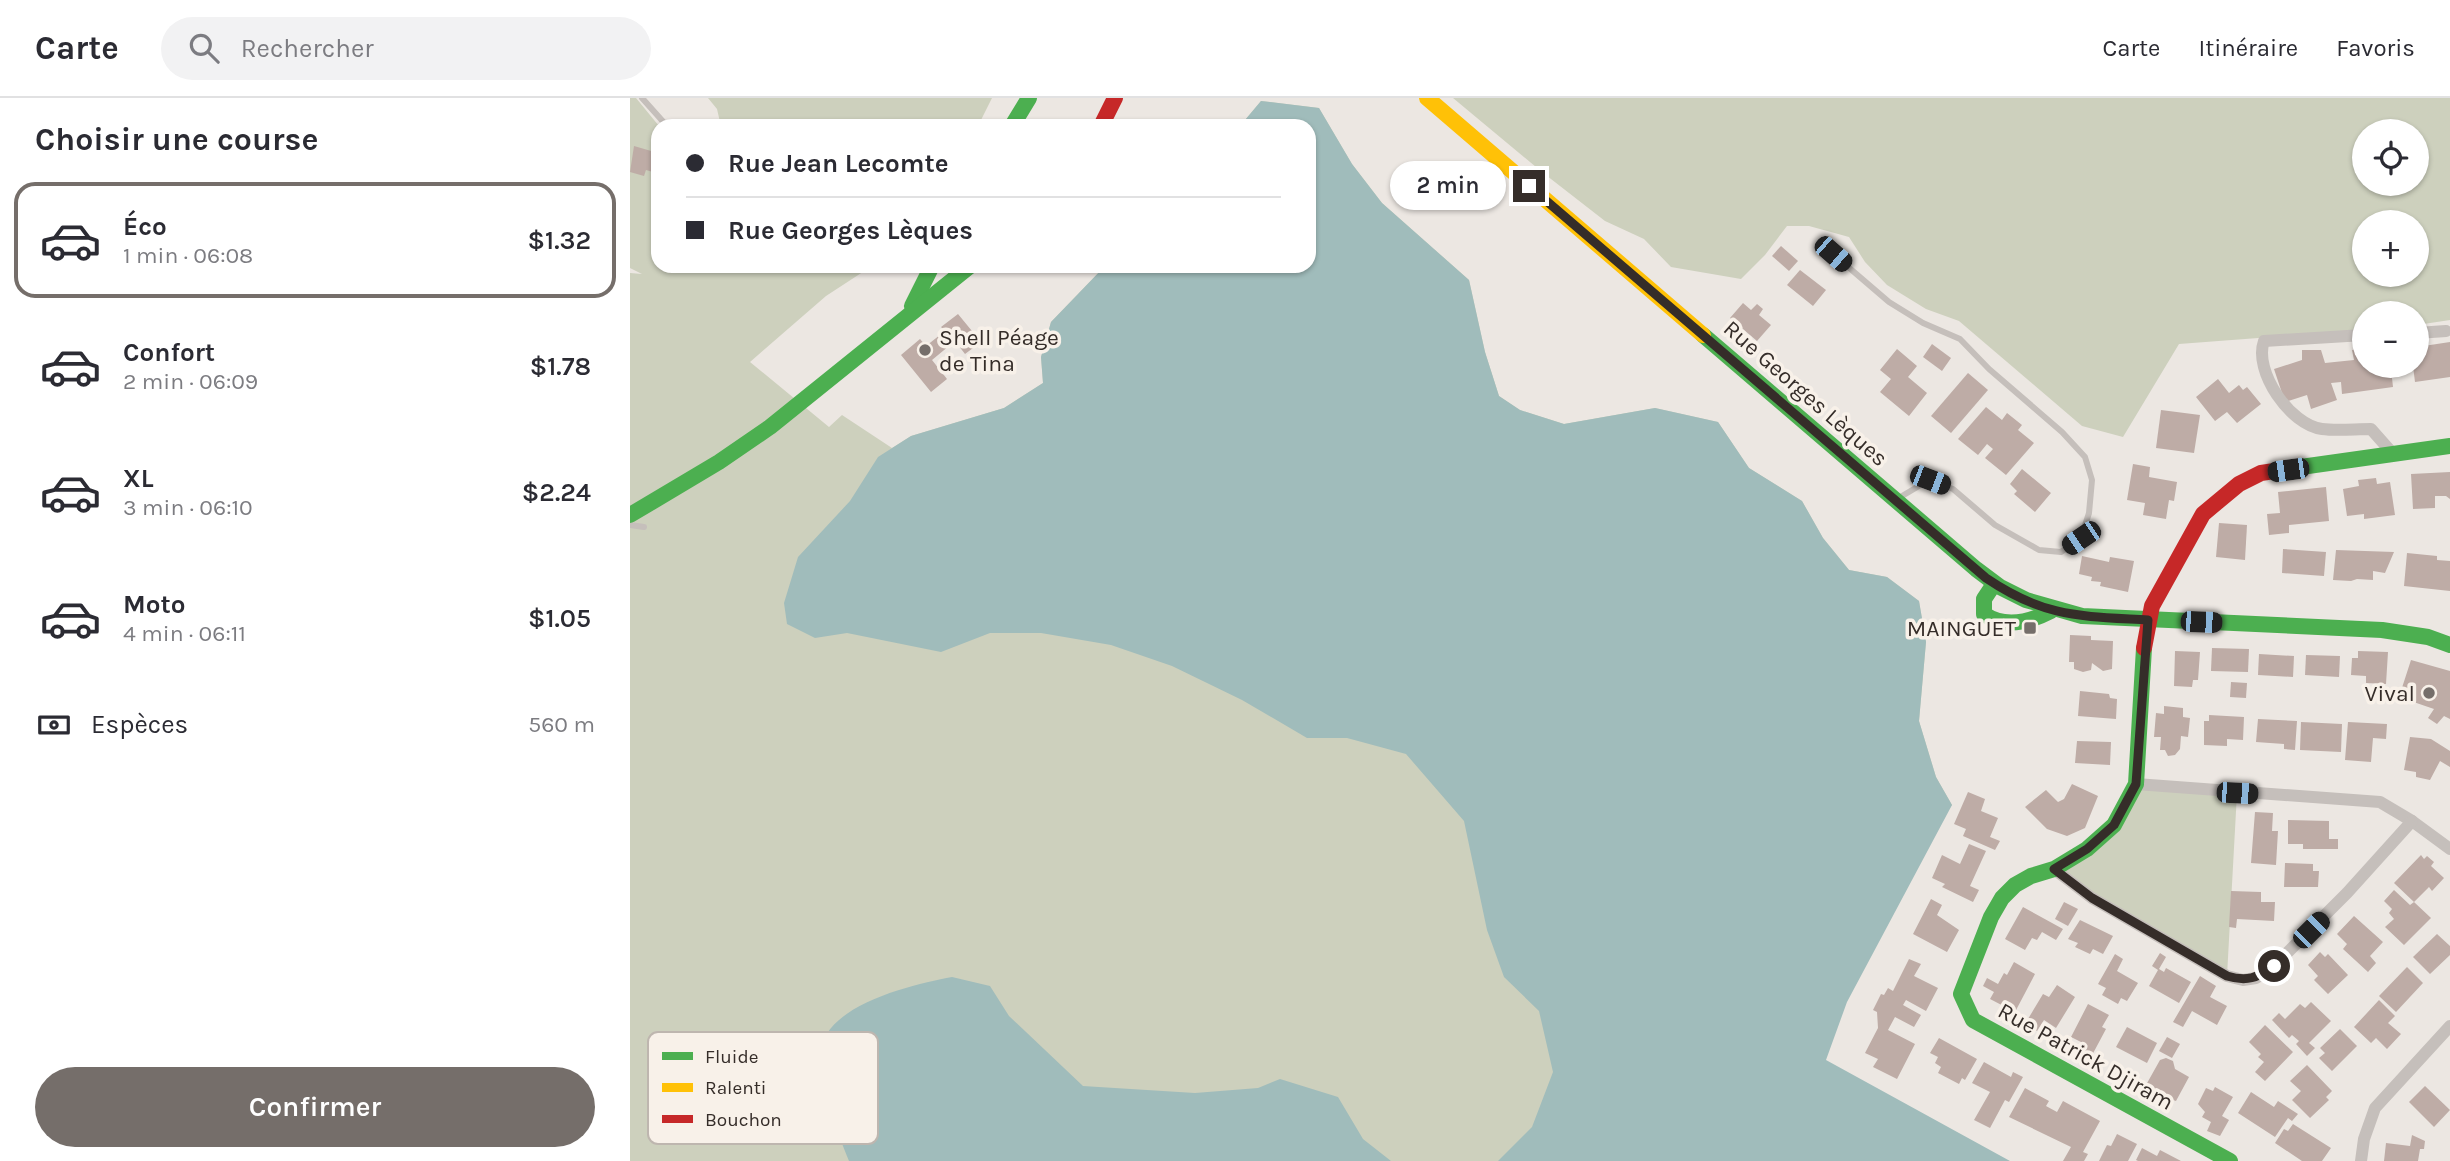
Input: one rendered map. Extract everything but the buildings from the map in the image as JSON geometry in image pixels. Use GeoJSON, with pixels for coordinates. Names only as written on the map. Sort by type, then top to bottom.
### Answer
{"type":"FeatureCollection","features":[{"type":"Feature","properties":{"kind":"main road"},"geometry":{"type":"LineString","coordinates":[[1016,119],[1028,98]]}},
{"type":"Feature","properties":{"kind":"main road"},"geometry":{"type":"LineString","coordinates":[[1104,119],[1115,98]]}},
{"type":"Feature","properties":{"kind":"main road","name":"Rue Georges Lèques"},"geometry":{"type":"LineString","coordinates":[[1427,98],[1994,584],[2026,602],[2051,611],[2082,616],[2382,630],[2428,637],[2450,645]]}},
{"type":"Feature","properties":{"kind":"main road"},"geometry":{"type":"LineString","coordinates":[[909,311],[928,273]]}},
{"type":"Feature","properties":{"kind":"main road"},"geometry":{"type":"LineString","coordinates":[[630,515],[729,456],[769,427],[909,311],[961,273]]}},
{"type":"Feature","properties":{"kind":"main road","name":"Rue Patrick Djiram"},"geometry":{"type":"LineString","coordinates":[[2230,1161],[1973,1020],[1965,1008],[1961,994],[1965,980],[1991,917],[2002,898],[2015,885],[2031,876],[2054,869],[2087,849],[2114,825],[2136,784],[2148,620],[2152,606],[2203,513],[2239,484],[2262,473],[2450,446]]}},
{"type":"Feature","properties":{"kind":"main road"},"geometry":{"type":"LineString","coordinates":[[1994,584],[1983,603],[1984,614],[1994,621],[2024,621],[2051,611]]}},
{"type":"Feature","properties":{"kind":"street"},"geometry":{"type":"LineString","coordinates":[[2429,332],[2446,331]]}},
{"type":"Feature","properties":{"kind":"street"},"geometry":{"type":"LineString","coordinates":[[2352,336],[2264,341],[2261,350],[2270,385],[2289,412],[2319,429],[2371,429],[2394,455]]}},
{"type":"Feature","properties":{"kind":"street"},"geometry":{"type":"LineString","coordinates":[[2136,784],[2380,802],[2450,849]]}},
{"type":"Feature","properties":{"kind":"street"},"geometry":{"type":"LineString","coordinates":[[2054,869],[2092,898],[2227,976],[2243,980],[2256,978],[2274,966],[2347,893],[2412,821]]}},
{"type":"Feature","properties":{"kind":"street"},"geometry":{"type":"LineString","coordinates":[[2361,1161],[2364,1139],[2375,1108],[2450,1027]]}},
{"type":"Feature","properties":{"kind":"lane"},"geometry":{"type":"LineString","coordinates":[[642,98],[661,119]]}},
{"type":"Feature","properties":{"kind":"lane"},"geometry":{"type":"LineString","coordinates":[[1833,254],[1889,302],[1923,323],[1960,339],[1989,369],[2070,440],[2085,457],[2092,480],[2089,513],[2081,538],[2061,552],[2039,550],[1995,524],[1953,489],[1930,480],[1895,500]]}},
{"type":"Feature","properties":{"kind":"lane"},"geometry":{"type":"LineString","coordinates":[[630,525],[644,527]]}},
{"type":"Feature","properties":{"kind":"green space"},"geometry":{"type":"Polygon","coordinates":[[[630,98],[636,98],[653,119],[651,119],[651,273],[861,273],[826,296],[750,362],[829,427],[842,415],[892,448],[911,436],[1004,408],[1043,383],[1041,357],[1051,322],[1098,273],[1316,273],[1316,119],[1246,119],[1261,101],[1319,108],[1352,164],[1382,203],[1469,280],[1485,352],[1499,396],[1520,410],[1564,424],[1655,408],[1718,422],[1749,468],[1802,501],[1823,538],[1849,570],[1887,577],[1919,601],[1926,642],[1919,721],[1936,777],[1952,805],[1672,1161],[630,1161],[630,273],[642,274],[630,268],[630,98]]]}},
{"type":"Feature","properties":{"kind":"green space"},"geometry":{"type":"Polygon","coordinates":[[[708,98],[992,98],[982,119],[719,119],[717,109],[708,98]]]}},
{"type":"Feature","properties":{"kind":"green space"},"geometry":{"type":"Polygon","coordinates":[[[1453,98],[2450,98],[2450,320],[2429,323],[2429,301],[2352,301],[2352,331],[2179,344],[2123,437],[2082,426],[1959,321],[1926,309],[1887,285],[1865,262],[1849,237],[1809,226],[1787,226],[1765,255],[1741,279],[1671,267],[1644,239],[1605,221],[1453,98]]]}},
{"type":"Feature","properties":{"kind":"green space"},"geometry":{"type":"Polygon","coordinates":[[[2136,784],[2237,793],[2227,976],[2054,869],[2087,849],[2136,784]]]}},
{"type":"Feature","properties":{"kind":"water"},"geometry":{"type":"Polygon","coordinates":[[[1261,101],[1319,108],[1352,164],[1382,203],[1469,280],[1485,352],[1499,396],[1520,410],[1564,424],[1655,408],[1718,422],[1749,468],[1802,501],[1823,538],[1849,570],[1887,577],[1919,601],[1926,642],[1919,721],[1936,777],[1952,805],[1847,1002],[1826,1060],[2010,1161],[1498,1161],[1532,1127],[1553,1072],[1539,1011],[1504,977],[1487,930],[1464,821],[1406,754],[1347,738],[1307,738],[1242,700],[1172,666],[1111,645],[1041,633],[990,633],[941,652],[847,633],[815,638],[787,624],[784,603],[798,557],[850,501],[878,457],[911,436],[1004,408],[1043,383],[1041,357],[1051,322],[1098,273],[1316,273],[1316,119],[1246,119],[1261,101]]]}},
{"type":"Feature","properties":{"kind":"water"},"geometry":{"type":"Polygon","coordinates":[[[952,977],[990,986],[1009,1016],[1083,1086],[1195,1093],[1258,1088],[1280,1079],[1338,1097],[1363,1139],[1391,1161],[849,1161],[843,1144],[878,1144],[878,1032],[830,1032],[851,1011],[892,992],[952,977]]]}},
{"type":"Feature","properties":{"kind":"traffic: fast"},"geometry":{"type":"LineString","coordinates":[[1016,119],[1029,98]]}},
{"type":"Feature","properties":{"kind":"traffic: fast"},"geometry":{"type":"LineString","coordinates":[[912,306],[928,273]]}},
{"type":"Feature","properties":{"kind":"traffic: fast"},"geometry":{"type":"LineString","coordinates":[[630,515],[719,462],[770,427],[961,273]]}},
{"type":"Feature","properties":{"kind":"traffic: fast"},"geometry":{"type":"LineString","coordinates":[[1703,335],[1976,569],[2000,587],[2026,600],[2082,616],[2382,630],[2428,637],[2450,645]]}},
{"type":"Feature","properties":{"kind":"traffic: fast"},"geometry":{"type":"LineString","coordinates":[[2301,467],[2450,446]]}},
{"type":"Feature","properties":{"kind":"traffic: fast"},"geometry":{"type":"LineString","coordinates":[[1994,584],[1984,599],[1984,614],[1992,619],[2018,622],[2051,611]]}},
{"type":"Feature","properties":{"kind":"traffic: fast"},"geometry":{"type":"LineString","coordinates":[[2144,648],[2136,784],[2114,825],[2087,849],[2054,869],[2031,876],[2015,885],[2002,898],[1991,917],[1961,994],[1973,1020],[2230,1161]]}},
{"type":"Feature","properties":{"kind":"traffic: slow"},"geometry":{"type":"LineString","coordinates":[[1427,98],[1703,335]]}},
{"type":"Feature","properties":{"kind":"traffic: jam"},"geometry":{"type":"LineString","coordinates":[[1104,119],[1115,98]]}},
{"type":"Feature","properties":{"kind":"traffic: jam"},"geometry":{"type":"LineString","coordinates":[[2144,648],[2152,606],[2203,514],[2239,484],[2261,473],[2301,467]]}},
{"type":"Feature","properties":{"kind":"place","name":"Shell Péage de Tina"},"geometry":{"type":"Point","coordinates":[925,350]}},
{"type":"Feature","properties":{"kind":"place","name":"MAINGUET"},"geometry":{"type":"Point","coordinates":[2030,628]}},
{"type":"Feature","properties":{"kind":"place","name":"Vival"},"geometry":{"type":"Point","coordinates":[2429,693]}},
{"type":"Feature","properties":{"kind":"route"},"geometry":{"type":"LineString","coordinates":[[1529,186],[1986,578],[2026,602],[2056,612],[2148,620],[2136,784],[2114,825],[2087,849],[2054,869],[2092,898],[2227,976],[2243,980],[2256,978],[2274,966]]}}]}
